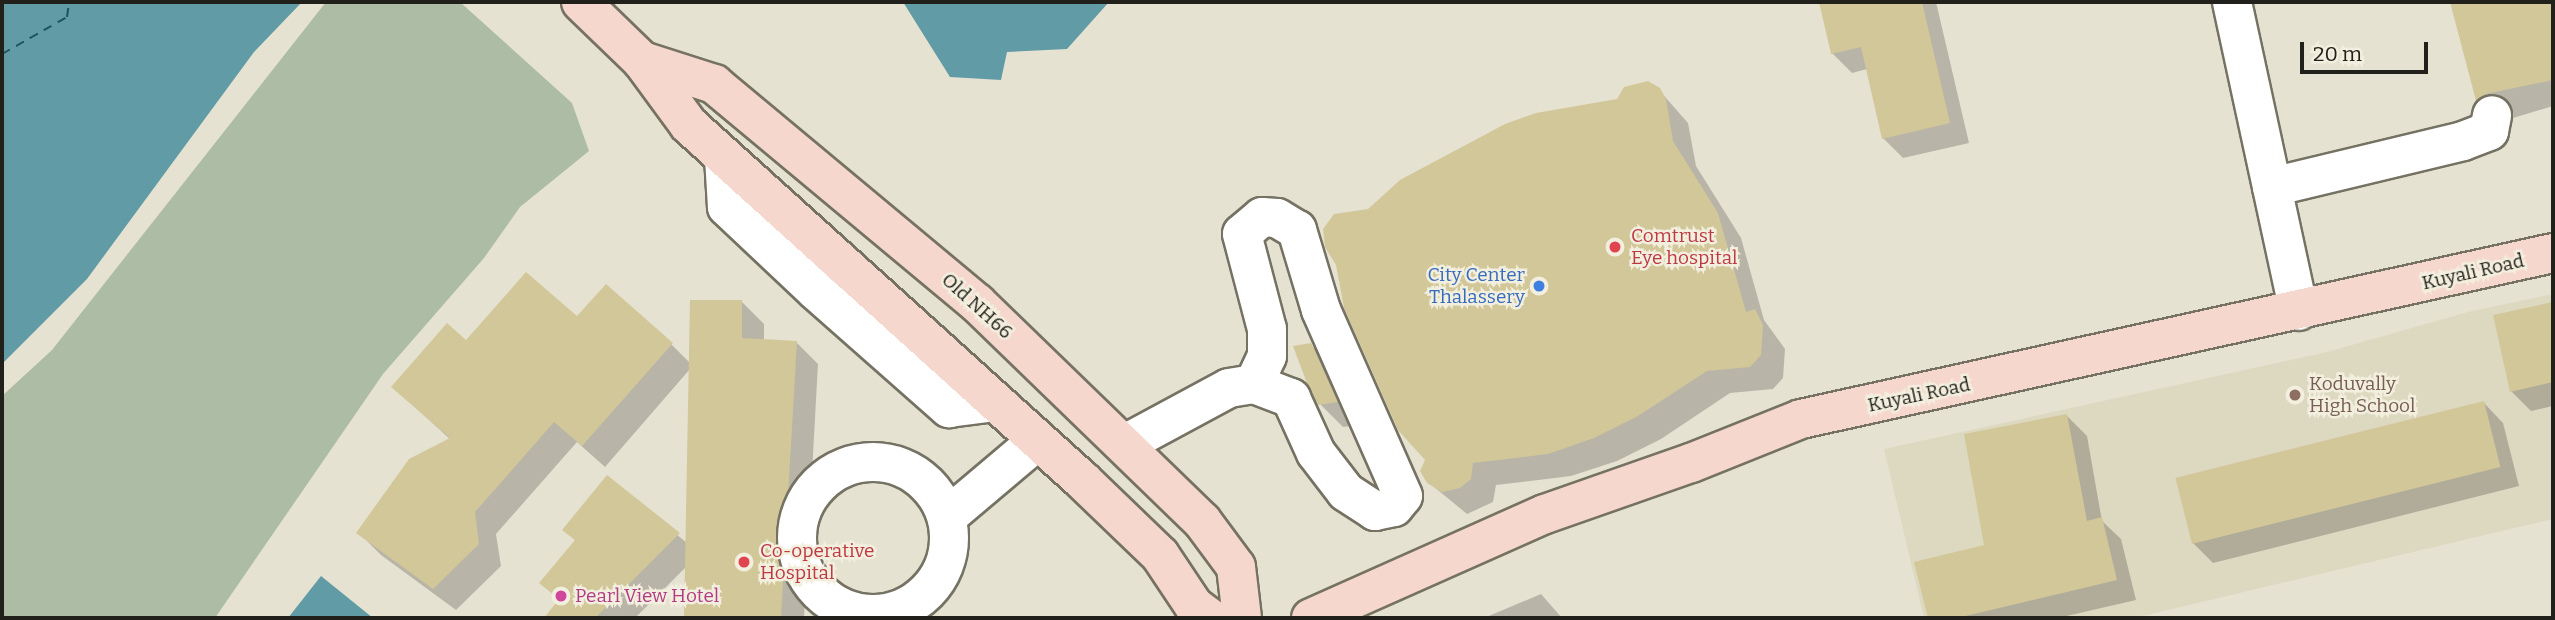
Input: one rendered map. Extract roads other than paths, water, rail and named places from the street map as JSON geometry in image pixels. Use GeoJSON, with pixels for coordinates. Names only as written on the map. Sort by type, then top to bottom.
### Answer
{"type":"FeatureCollection","features":[{"type":"Feature","properties":{"kind":"main road","name":"Old NH66"},"geometry":{"type":"LineString","coordinates":[[581,2],[642,61],[689,125],[1038,440],[1160,555],[1194,606],[1210,618]]}},
{"type":"Feature","properties":{"kind":"main road","name":"Old NH66"},"geometry":{"type":"LineString","coordinates":[[642,61],[714,84],[977,303],[1125,444],[1222,545],[1236,567],[1242,618]]}},
{"type":"Feature","properties":{"kind":"main road","name":"Kuyali Road"},"geometry":{"type":"LineString","coordinates":[[1311,618],[1545,514],[1691,463],[1801,419],[2553,253]]}},
{"type":"Feature","properties":{"kind":"street"},"geometry":{"type":"LineString","coordinates":[[2232,2],[2299,311]]}},
{"type":"Feature","properties":{"kind":"street"},"geometry":{"type":"LineString","coordinates":[[2272,187],[2463,141],[2489,131],[2492,115]]}},
{"type":"Feature","properties":{"kind":"street"},"geometry":{"type":"LineString","coordinates":[[1125,444],[1229,388],[1254,384],[1291,398],[1316,453],[1346,492],[1375,511],[1394,506],[1403,496],[1321,310],[1297,230],[1277,218],[1251,222],[1242,234],[1267,329],[1267,356],[1254,384]]}},
{"type":"Feature","properties":{"kind":"street"},"geometry":{"type":"LineString","coordinates":[[947,517],[1038,440]]}},
{"type":"Feature","properties":{"kind":"water"},"geometry":{"type":"Polygon","coordinates":[[[2,2],[302,2],[254,52],[87,279],[2,364],[2,2]]]}},
{"type":"Feature","properties":{"kind":"water"},"geometry":{"type":"Polygon","coordinates":[[[903,2],[1109,2],[1067,49],[1007,52],[1001,80],[950,77],[903,2]]]}},
{"type":"Feature","properties":{"kind":"water"},"geometry":{"type":"Polygon","coordinates":[[[321,576],[373,618],[288,618],[321,576]]]}},
{"type":"Feature","properties":{"kind":"place","name":"Comtrust Eye hospital"},"geometry":{"type":"Point","coordinates":[1615,247]}},
{"type":"Feature","properties":{"kind":"place","name":"City Center Thalassery"},"geometry":{"type":"Point","coordinates":[1539,286]}},
{"type":"Feature","properties":{"kind":"place","name":"Koduvally High School"},"geometry":{"type":"Point","coordinates":[2295,395]}},
{"type":"Feature","properties":{"kind":"place","name":"Co-operative Hospital"},"geometry":{"type":"Point","coordinates":[744,562]}},
{"type":"Feature","properties":{"kind":"place","name":"Pearl View Hotel"},"geometry":{"type":"Point","coordinates":[561,596]}}]}
